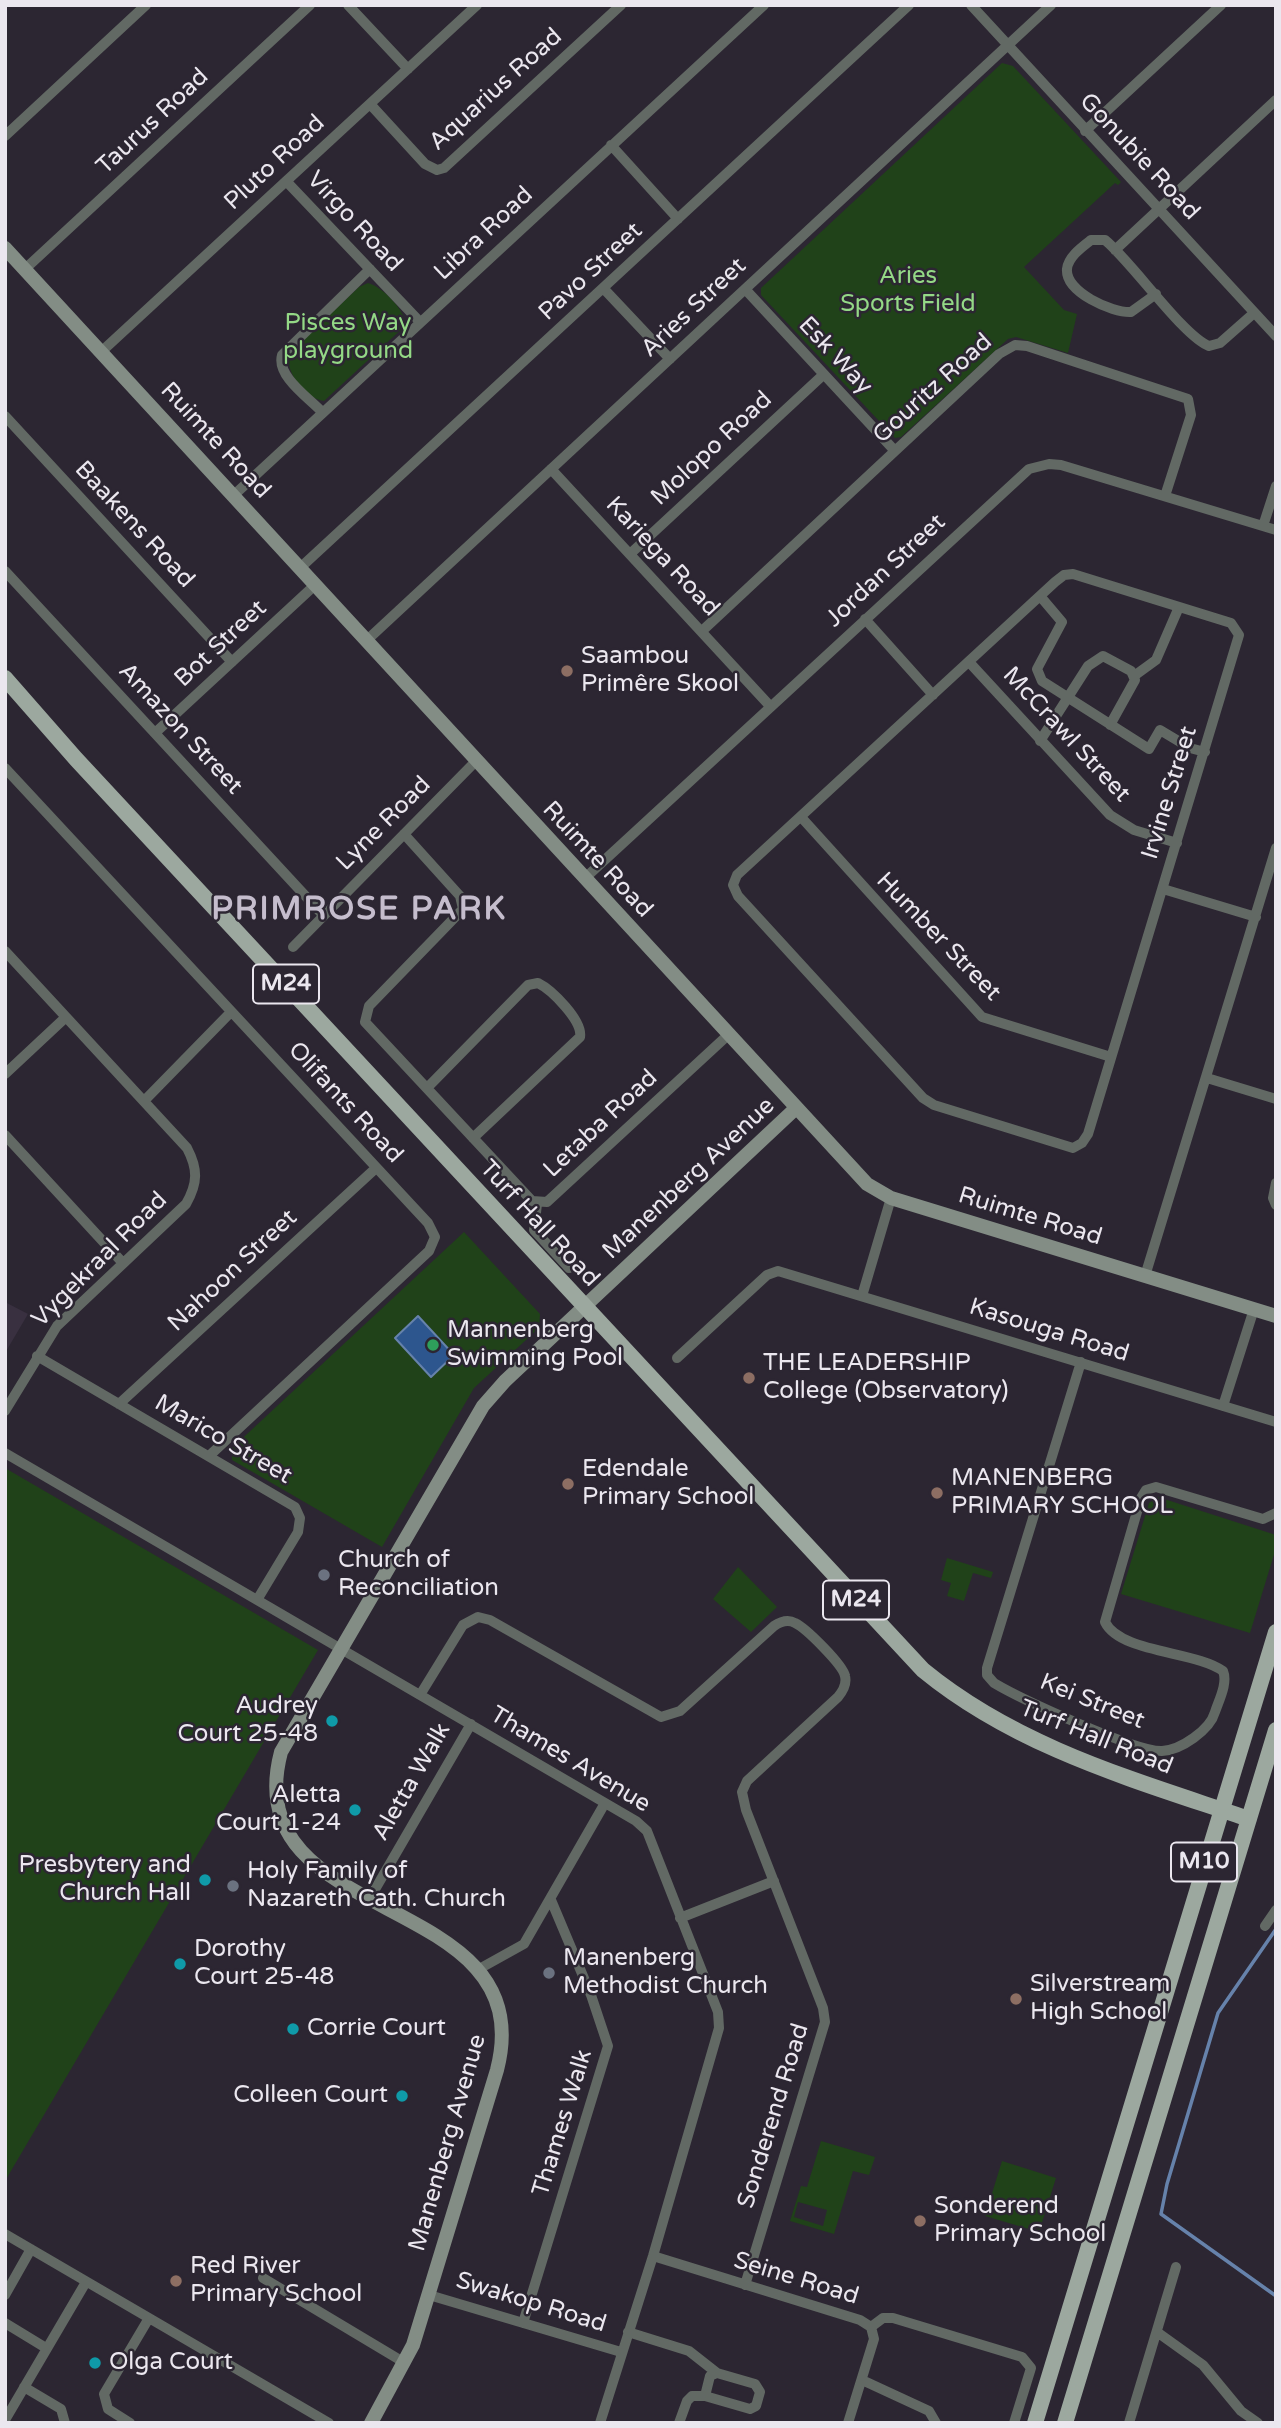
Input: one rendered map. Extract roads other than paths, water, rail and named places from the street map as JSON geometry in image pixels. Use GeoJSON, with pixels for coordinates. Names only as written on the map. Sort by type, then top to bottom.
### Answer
{"type":"FeatureCollection","features":[{"type":"Feature","properties":{"kind":"main road","name":"Turf Hall Road"},"geometry":{"type":"LineString","coordinates":[[5,678],[76,759],[904,1651],[945,1688],[991,1719],[1051,1750],[1250,1819]]}},
{"type":"Feature","properties":{"kind":"main road","name":"Turf Hall Road"},"geometry":{"type":"LineString","coordinates":[[5,690],[76,759]]}},
{"type":"Feature","properties":{"kind":"main road","name":"M10"},"geometry":{"type":"LineString","coordinates":[[1035,2423],[1276,1632]]}},
{"type":"Feature","properties":{"kind":"main road","name":"M10"},"geometry":{"type":"LineString","coordinates":[[1065,2423],[1250,1819],[1270,1769],[1276,1730]]}},
{"type":"Feature","properties":{"kind":"street"},"geometry":{"type":"LineString","coordinates":[[5,136],[146,5]]}},
{"type":"Feature","properties":{"kind":"street","name":"Taurus Road"},"geometry":{"type":"LineString","coordinates":[[25,269],[310,5]]}},
{"type":"Feature","properties":{"kind":"street"},"geometry":{"type":"LineString","coordinates":[[348,5],[408,69]]}},
{"type":"Feature","properties":{"kind":"street","name":"Pluto Road"},"geometry":{"type":"LineString","coordinates":[[101,352],[477,5]]}},
{"type":"Feature","properties":{"kind":"street","name":"Aquarius Road"},"geometry":{"type":"LineString","coordinates":[[370,104],[425,164],[437,170],[444,168],[621,5]]}},
{"type":"Feature","properties":{"kind":"street","name":"Libra Road"},"geometry":{"type":"LineString","coordinates":[[234,495],[764,5]]}},
{"type":"Feature","properties":{"kind":"street","name":"Pavo Street"},"geometry":{"type":"LineString","coordinates":[[300,568],[909,5]]}},
{"type":"Feature","properties":{"kind":"street","name":"Gonubie Road"},"geometry":{"type":"LineString","coordinates":[[971,5],[1276,336]]}},
{"type":"Feature","properties":{"kind":"street","name":"Aries Street"},"geometry":{"type":"LineString","coordinates":[[366,640],[1051,5]]}},
{"type":"Feature","properties":{"kind":"street"},"geometry":{"type":"LineString","coordinates":[[1085,131],[1221,5]]}},
{"type":"Feature","properties":{"kind":"street"},"geometry":{"type":"LineString","coordinates":[[1115,250],[1276,100]]}},
{"type":"Feature","properties":{"kind":"street"},"geometry":{"type":"LineString","coordinates":[[611,145],[678,219]]}},
{"type":"Feature","properties":{"kind":"street","name":"Virgo Road"},"geometry":{"type":"LineString","coordinates":[[286,181],[420,322]]}},
{"type":"Feature","properties":{"kind":"street"},"geometry":{"type":"LineString","coordinates":[[1156,294],[1131,312],[1097,304],[1087,298],[1068,278],[1067,266],[1088,243],[1100,239],[1115,250],[1156,294],[1198,340],[1209,346],[1220,343],[1254,313]]}},
{"type":"Feature","properties":{"kind":"street","name":"Ruimte Road"},"geometry":{"type":"LineString","coordinates":[[5,248],[866,1184],[891,1198],[1276,1316]]}},
{"type":"Feature","properties":{"kind":"street"},"geometry":{"type":"LineString","coordinates":[[322,412],[285,373],[280,365],[282,355],[370,269]]}},
{"type":"Feature","properties":{"kind":"street"},"geometry":{"type":"LineString","coordinates":[[604,289],[670,359]]}},
{"type":"Feature","properties":{"kind":"street","name":"Esk Way"},"geometry":{"type":"LineString","coordinates":[[745,289],[895,451]]}},
{"type":"Feature","properties":{"kind":"street","name":"Gouritz Road"},"geometry":{"type":"LineString","coordinates":[[702,631],[1006,349],[1027,346],[1188,399],[1191,415],[1165,496]]}},
{"type":"Feature","properties":{"kind":"street","name":"Molopo Road"},"geometry":{"type":"LineString","coordinates":[[630,554],[823,375]]}},
{"type":"Feature","properties":{"kind":"street","name":"Baakens Road"},"geometry":{"type":"LineString","coordinates":[[5,416],[232,662]]}},
{"type":"Feature","properties":{"kind":"street","name":"Jordan Street"},"geometry":{"type":"LineString","coordinates":[[583,879],[1020,476],[1034,467],[1061,465],[1276,530]]}},
{"type":"Feature","properties":{"kind":"street","name":"Kariega Road"},"geometry":{"type":"LineString","coordinates":[[551,469],[770,706]]}},
{"type":"Feature","properties":{"kind":"street"},"geometry":{"type":"LineString","coordinates":[[1263,526],[1276,486]]}},
{"type":"Feature","properties":{"kind":"street","name":"Amazon Street"},"geometry":{"type":"LineString","coordinates":[[5,571],[323,915]]}},
{"type":"Feature","properties":{"kind":"street","name":"Irvine Street"},"geometry":{"type":"LineString","coordinates":[[1070,574],[1231,623],[1238,631],[1205,752],[1088,1134],[1082,1143],[1073,1148],[934,1105],[923,1098],[734,891],[737,875],[1040,596],[1062,576],[1070,574]]}},
{"type":"Feature","properties":{"kind":"street","name":"Bot Street"},"geometry":{"type":"LineString","coordinates":[[155,733],[315,585]]}},
{"type":"Feature","properties":{"kind":"street"},"geometry":{"type":"LineString","coordinates":[[1040,596],[1061,617],[1062,625],[1037,673],[1042,681],[1149,749],[1160,730],[1190,748],[1205,752]]}},
{"type":"Feature","properties":{"kind":"street"},"geometry":{"type":"LineString","coordinates":[[1111,725],[1131,691],[1134,676],[1156,660],[1179,607]]}},
{"type":"Feature","properties":{"kind":"street"},"geometry":{"type":"LineString","coordinates":[[865,620],[933,695]]}},
{"type":"Feature","properties":{"kind":"street"},"geometry":{"type":"LineString","coordinates":[[1040,741],[1088,666],[1098,658],[1110,658],[1134,676]]}},
{"type":"Feature","properties":{"kind":"street","name":"McCrawl Street"},"geometry":{"type":"LineString","coordinates":[[969,662],[1040,741],[1118,821],[1146,835],[1177,843]]}},
{"type":"Feature","properties":{"kind":"street","name":"Lyne Road"},"geometry":{"type":"LineString","coordinates":[[293,947],[475,761]]}},
{"type":"Feature","properties":{"kind":"street","name":"Olifants Road"},"geometry":{"type":"LineString","coordinates":[[5,768],[428,1223],[435,1237],[433,1244],[209,1457]]}},
{"type":"Feature","properties":{"kind":"street","name":"Humber Street"},"geometry":{"type":"LineString","coordinates":[[800,817],[982,1017],[1111,1057]]}},
{"type":"Feature","properties":{"kind":"street","name":"Letaba Road"},"geometry":{"type":"LineString","coordinates":[[404,834],[460,896],[463,909],[369,1006],[364,1019],[368,1028],[537,1204],[547,1202],[728,1035]]}},
{"type":"Feature","properties":{"kind":"street"},"geometry":{"type":"LineString","coordinates":[[1145,1276],[1276,848]]}},
{"type":"Feature","properties":{"kind":"street"},"geometry":{"type":"LineString","coordinates":[[1163,889],[1256,917]]}},
{"type":"Feature","properties":{"kind":"street","name":"Vygekraal Road"},"geometry":{"type":"LineString","coordinates":[[5,951],[187,1148],[196,1164],[197,1178],[186,1204],[57,1326],[5,1411]]}},
{"type":"Feature","properties":{"kind":"street"},"geometry":{"type":"LineString","coordinates":[[427,1088],[528,985],[538,983],[548,989],[579,1024],[580,1037],[473,1138]]}},
{"type":"Feature","properties":{"kind":"street"},"geometry":{"type":"LineString","coordinates":[[144,1101],[231,1012]]}},
{"type":"Feature","properties":{"kind":"street"},"geometry":{"type":"LineString","coordinates":[[5,1074],[66,1017]]}},
{"type":"Feature","properties":{"kind":"street"},"geometry":{"type":"LineString","coordinates":[[1207,1077],[1276,1099]]}},
{"type":"Feature","properties":{"kind":"street","name":"Manenberg Avenue"},"geometry":{"type":"LineString","coordinates":[[370,2423],[405,2363],[429,2295],[501,2056],[502,2017],[494,1992],[479,1969],[454,1948],[322,1870],[301,1854],[285,1825],[276,1790],[277,1769],[284,1744],[476,1415],[505,1381],[796,1110]]}},
{"type":"Feature","properties":{"kind":"street"},"geometry":{"type":"LineString","coordinates":[[5,1135],[122,1262]]}},
{"type":"Feature","properties":{"kind":"street","name":"Nahoon Street"},"geometry":{"type":"LineString","coordinates":[[119,1404],[376,1168]]}},
{"type":"Feature","properties":{"kind":"street"},"geometry":{"type":"LineString","coordinates":[[1276,1183],[1273,1198],[1276,1205]]}},
{"type":"Feature","properties":{"kind":"street"},"geometry":{"type":"LineString","coordinates":[[862,1296],[891,1198]]}},
{"type":"Feature","properties":{"kind":"street"},"geometry":{"type":"LineString","coordinates":[[537,1204],[534,1230],[569,1268]]}},
{"type":"Feature","properties":{"kind":"street","name":"Kasouga Road"},"geometry":{"type":"LineString","coordinates":[[677,1358],[772,1272],[783,1272],[1276,1422]]}},
{"type":"Feature","properties":{"kind":"street"},"geometry":{"type":"LineString","coordinates":[[1223,1406],[1254,1309]]}},
{"type":"Feature","properties":{"kind":"street","name":"Marico Street"},"geometry":{"type":"LineString","coordinates":[[37,1356],[286,1501],[299,1514],[298,1532],[257,1600]]}},
{"type":"Feature","properties":{"kind":"street","name":"Kei Street"},"geometry":{"type":"LineString","coordinates":[[1081,1362],[987,1668],[987,1675],[994,1683],[1105,1734],[1155,1750],[1171,1748],[1206,1729],[1214,1719],[1225,1681],[1223,1671],[1126,1638],[1109,1629],[1105,1622],[1141,1498],[1146,1490],[1156,1487],[1263,1519],[1276,1513]]}},
{"type":"Feature","properties":{"kind":"street","name":"Thames Avenue"},"geometry":{"type":"LineString","coordinates":[[5,1452],[636,1821],[647,1831],[718,2012],[719,2028],[653,2256],[600,2423]]}},
{"type":"Feature","properties":{"kind":"street","name":"Sonderend Road"},"geometry":{"type":"LineString","coordinates":[[420,1695],[463,1625],[478,1617],[490,1620],[650,1713],[667,1717],[680,1711],[774,1626],[784,1621],[795,1623],[839,1666],[845,1684],[838,1697],[744,1786],[742,1800],[823,2008],[825,2022],[745,2285]]}},
{"type":"Feature","properties":{"kind":"street","name":"Aletta Walk"},"geometry":{"type":"LineString","coordinates":[[370,1898],[471,1724]]}},
{"type":"Feature","properties":{"kind":"street"},"geometry":{"type":"LineString","coordinates":[[479,1969],[524,1944],[605,1803]]}},
{"type":"Feature","properties":{"kind":"street"},"geometry":{"type":"LineString","coordinates":[[680,1918],[774,1881]]}},
{"type":"Feature","properties":{"kind":"street","name":"Thames Walk"},"geometry":{"type":"LineString","coordinates":[[523,2323],[608,2046],[594,2002],[551,1900]]}},
{"type":"Feature","properties":{"kind":"street"},"geometry":{"type":"LineString","coordinates":[[1265,1926],[1276,1910]]}},
{"type":"Feature","properties":{"kind":"street"},"geometry":{"type":"LineString","coordinates":[[5,2234],[329,2423]]}},
{"type":"Feature","properties":{"kind":"street"},"geometry":{"type":"LineString","coordinates":[[5,2295],[32,2249]]}},
{"type":"Feature","properties":{"kind":"street","name":"Seine Road"},"geometry":{"type":"LineString","coordinates":[[653,2256],[860,2320],[871,2327],[874,2339],[848,2423]]}},
{"type":"Feature","properties":{"kind":"street"},"geometry":{"type":"LineString","coordinates":[[1134,2421],[1176,2267]]}},
{"type":"Feature","properties":{"kind":"street"},"geometry":{"type":"LineString","coordinates":[[263,2278],[405,2363]]}},
{"type":"Feature","properties":{"kind":"street"},"geometry":{"type":"LineString","coordinates":[[5,2420],[86,2282]]}},
{"type":"Feature","properties":{"kind":"street","name":"Swakop Road"},"geometry":{"type":"LineString","coordinates":[[429,2295],[621,2352]]}},
{"type":"Feature","properties":{"kind":"street"},"geometry":{"type":"LineString","coordinates":[[130,2423],[108,2409],[104,2394],[149,2318]]}},
{"type":"Feature","properties":{"kind":"street"},"geometry":{"type":"LineString","coordinates":[[871,2327],[883,2318],[893,2318],[1022,2357],[1031,2368],[1014,2423]]}},
{"type":"Feature","properties":{"kind":"street"},"geometry":{"type":"LineString","coordinates":[[5,2323],[46,2348]]}},
{"type":"Feature","properties":{"kind":"street"},"geometry":{"type":"LineString","coordinates":[[628,2332],[690,2351],[717,2373],[755,2384],[760,2392],[756,2406],[744,2408],[705,2396],[689,2398],[679,2423]]}},
{"type":"Feature","properties":{"kind":"street"},"geometry":{"type":"LineString","coordinates":[[1157,2332],[1203,2365],[1241,2411],[1258,2423]]}},
{"type":"Feature","properties":{"kind":"street"},"geometry":{"type":"LineString","coordinates":[[705,2396],[710,2376],[717,2373]]}},
{"type":"Feature","properties":{"kind":"street"},"geometry":{"type":"LineString","coordinates":[[862,2380],[929,2411],[936,2423]]}},
{"type":"Feature","properties":{"kind":"street"},"geometry":{"type":"LineString","coordinates":[[24,2387],[61,2409],[65,2423]]}},
{"type":"Feature","properties":{"kind":"water"},"geometry":{"type":"Polygon","coordinates":[[[418,1316],[454,1355],[431,1377],[395,1338],[418,1316]]]}},
{"type":"Feature","properties":{"kind":"waterway"},"geometry":{"type":"LineString","coordinates":[[1276,1929],[1218,2013],[1167,2184],[1161,2214],[1276,2296]]}},
{"type":"Feature","properties":{"kind":"place","name":"Saambou Primêre Skool"},"geometry":{"type":"Point","coordinates":[567,671]}},
{"type":"Feature","properties":{"kind":"place","name":"Mannenberg Swimming Pool"},"geometry":{"type":"Point","coordinates":[433,1345]}},
{"type":"Feature","properties":{"kind":"place","name":"THE LEADERSHIP College (Observatory)"},"geometry":{"type":"Point","coordinates":[749,1378]}},
{"type":"Feature","properties":{"kind":"place","name":"Edendale Primary School"},"geometry":{"type":"Point","coordinates":[568,1484]}},
{"type":"Feature","properties":{"kind":"place","name":"MANENBERG PRIMARY SCHOOL"},"geometry":{"type":"Point","coordinates":[937,1493]}},
{"type":"Feature","properties":{"kind":"place","name":"Church of Reconciliation"},"geometry":{"type":"Point","coordinates":[324,1575]}},
{"type":"Feature","properties":{"kind":"place","name":"Audrey Court 25-48"},"geometry":{"type":"Point","coordinates":[332,1721]}},
{"type":"Feature","properties":{"kind":"place","name":"Aletta Court 1-24"},"geometry":{"type":"Point","coordinates":[355,1810]}},
{"type":"Feature","properties":{"kind":"place","name":"Presbytery and Church Hall"},"geometry":{"type":"Point","coordinates":[205,1880]}},
{"type":"Feature","properties":{"kind":"place","name":"Holy Family of Nazareth Cath. Church"},"geometry":{"type":"Point","coordinates":[233,1886]}},
{"type":"Feature","properties":{"kind":"place","name":"Dorothy Court 25-48"},"geometry":{"type":"Point","coordinates":[180,1964]}},
{"type":"Feature","properties":{"kind":"place","name":"Manenberg Methodist Church"},"geometry":{"type":"Point","coordinates":[549,1973]}},
{"type":"Feature","properties":{"kind":"place","name":"Silverstream High School"},"geometry":{"type":"Point","coordinates":[1016,1999]}},
{"type":"Feature","properties":{"kind":"place","name":"Corrie Court"},"geometry":{"type":"Point","coordinates":[293,2029]}},
{"type":"Feature","properties":{"kind":"place","name":"Colleen Court"},"geometry":{"type":"Point","coordinates":[402,2096]}},
{"type":"Feature","properties":{"kind":"place","name":"Sonderend Primary School"},"geometry":{"type":"Point","coordinates":[920,2221]}},
{"type":"Feature","properties":{"kind":"place","name":"Red River Primary School"},"geometry":{"type":"Point","coordinates":[176,2281]}},
{"type":"Feature","properties":{"kind":"place","name":"Olga Court"},"geometry":{"type":"Point","coordinates":[95,2363]}},
{"type":"Feature","properties":{"kind":"district","name":"PRIMROSE PARK"},"geometry":{"type":"Point","coordinates":[359,911]}},
{"type":"Feature","properties":{"kind":"park label","name":"Aries Sports Field"},"geometry":{"type":"Point","coordinates":[908,291]}},
{"type":"Feature","properties":{"kind":"park label","name":"Pisces Way playground"},"geometry":{"type":"Point","coordinates":[348,338]}}]}
